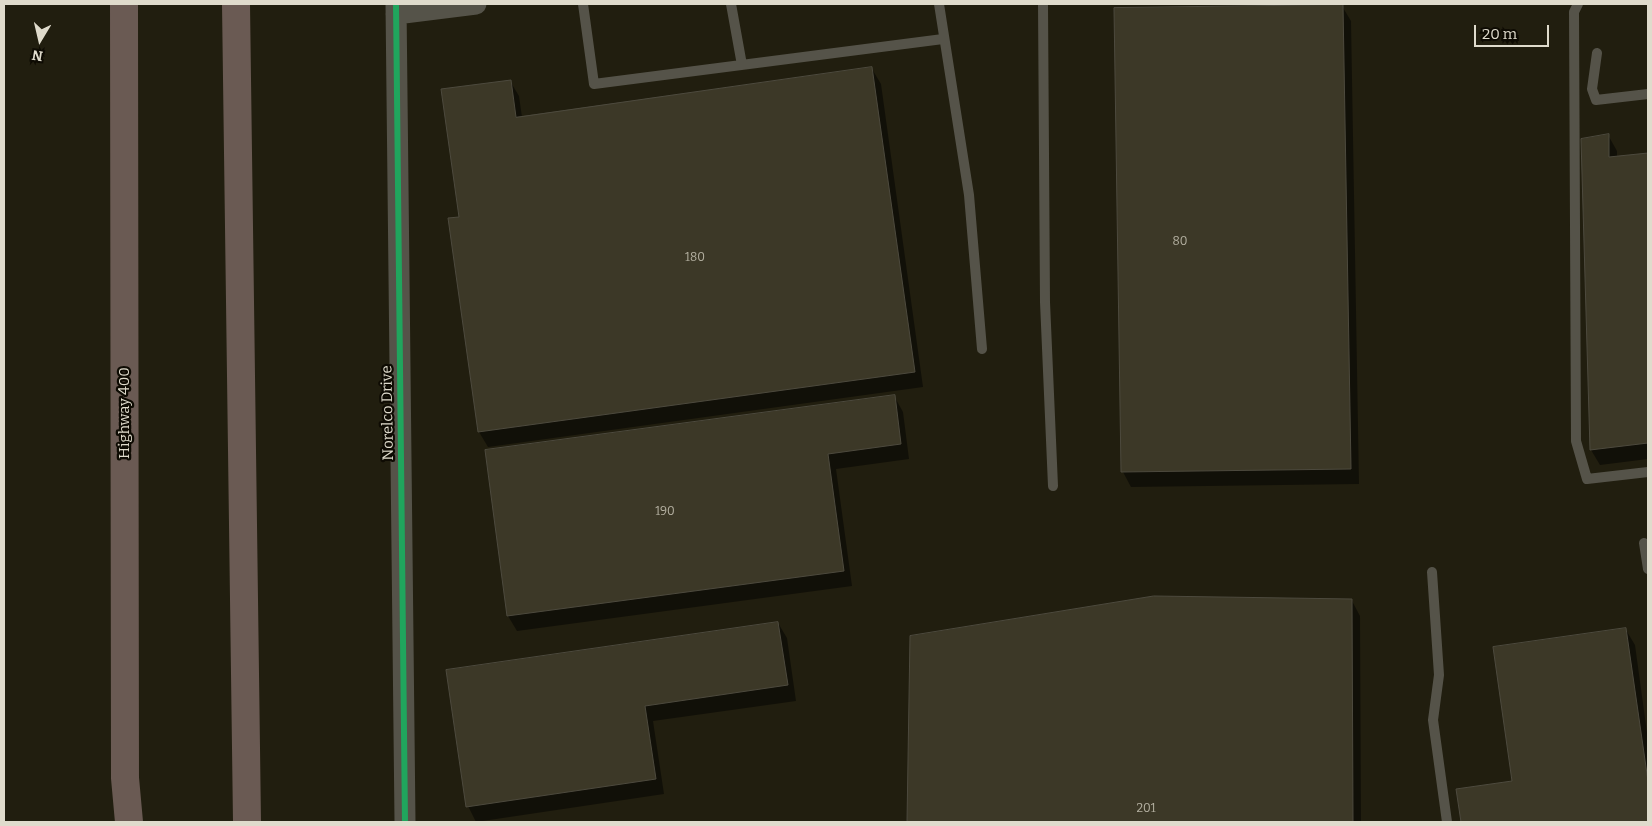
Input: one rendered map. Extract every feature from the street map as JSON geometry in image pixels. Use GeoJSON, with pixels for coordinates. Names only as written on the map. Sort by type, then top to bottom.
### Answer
{"type":"FeatureCollection","features":[{"type":"Feature","properties":{"kind":"highway","name":"Highway 400"},"geometry":{"type":"LineString","coordinates":[[124,4],[125,778],[129,822]]}},
{"type":"Feature","properties":{"kind":"highway"},"geometry":{"type":"LineString","coordinates":[[236,4],[247,822]]}},
{"type":"Feature","properties":{"kind":"highway"},"geometry":{"type":"LineString","coordinates":[[122,822],[125,778]]}},
{"type":"Feature","properties":{"kind":"street"},"geometry":{"type":"LineString","coordinates":[[396,9],[476,4]]}},
{"type":"Feature","properties":{"kind":"street","name":"Norelco Drive"},"geometry":{"type":"LineString","coordinates":[[396,9],[405,822]]}},
{"type":"Feature","properties":{"kind":"lane"},"geometry":{"type":"LineString","coordinates":[[583,4],[594,84],[943,39]]}},
{"type":"Feature","properties":{"kind":"lane"},"geometry":{"type":"LineString","coordinates":[[731,4],[742,64]]}},
{"type":"Feature","properties":{"kind":"lane"},"geometry":{"type":"LineString","coordinates":[[939,4],[969,196],[982,349]]}},
{"type":"Feature","properties":{"kind":"lane"},"geometry":{"type":"LineString","coordinates":[[1043,4],[1046,302],[1053,486]]}},
{"type":"Feature","properties":{"kind":"lane"},"geometry":{"type":"LineString","coordinates":[[1578,4],[1574,12],[1576,441],[1587,479],[1648,472]]}},
{"type":"Feature","properties":{"kind":"lane"},"geometry":{"type":"LineString","coordinates":[[1596,53],[1592,89],[1596,100],[1648,94]]}},
{"type":"Feature","properties":{"kind":"lane"},"geometry":{"type":"LineString","coordinates":[[1644,542],[1648,569]]}},
{"type":"Feature","properties":{"kind":"lane"},"geometry":{"type":"LineString","coordinates":[[1432,572],[1439,675],[1432,720],[1447,822]]}},
{"type":"Feature","properties":{"kind":"building"},"geometry":{"type":"Polygon","coordinates":[[[1343,5],[1351,469],[1121,472],[1114,8],[1343,5]]]}},
{"type":"Feature","properties":{"kind":"building"},"geometry":{"type":"Polygon","coordinates":[[[872,67],[915,372],[478,432],[448,218],[459,217],[441,89],[511,80],[516,117],[872,67]]]}},
{"type":"Feature","properties":{"kind":"building"},"geometry":{"type":"Polygon","coordinates":[[[1609,134],[1609,157],[1648,153],[1648,443],[1590,450],[1581,139],[1609,134]]]}},
{"type":"Feature","properties":{"kind":"building"},"geometry":{"type":"Polygon","coordinates":[[[895,395],[901,444],[828,454],[844,571],[507,616],[485,450],[895,395]]]}},
{"type":"Feature","properties":{"kind":"building"},"geometry":{"type":"Polygon","coordinates":[[[1154,596],[1352,599],[1353,822],[907,822],[910,636],[1154,596]]]}},
{"type":"Feature","properties":{"kind":"building"},"geometry":{"type":"Polygon","coordinates":[[[778,622],[788,685],[645,706],[656,779],[466,807],[446,670],[778,622]]]}},
{"type":"Feature","properties":{"kind":"building"},"geometry":{"type":"Polygon","coordinates":[[[1626,628],[1648,781],[1648,822],[1461,822],[1456,789],[1512,781],[1493,647],[1626,628]]]}},
{"type":"Feature","properties":{"kind":"cycle path"},"geometry":{"type":"LineString","coordinates":[[396,4],[405,822]]}}]}
